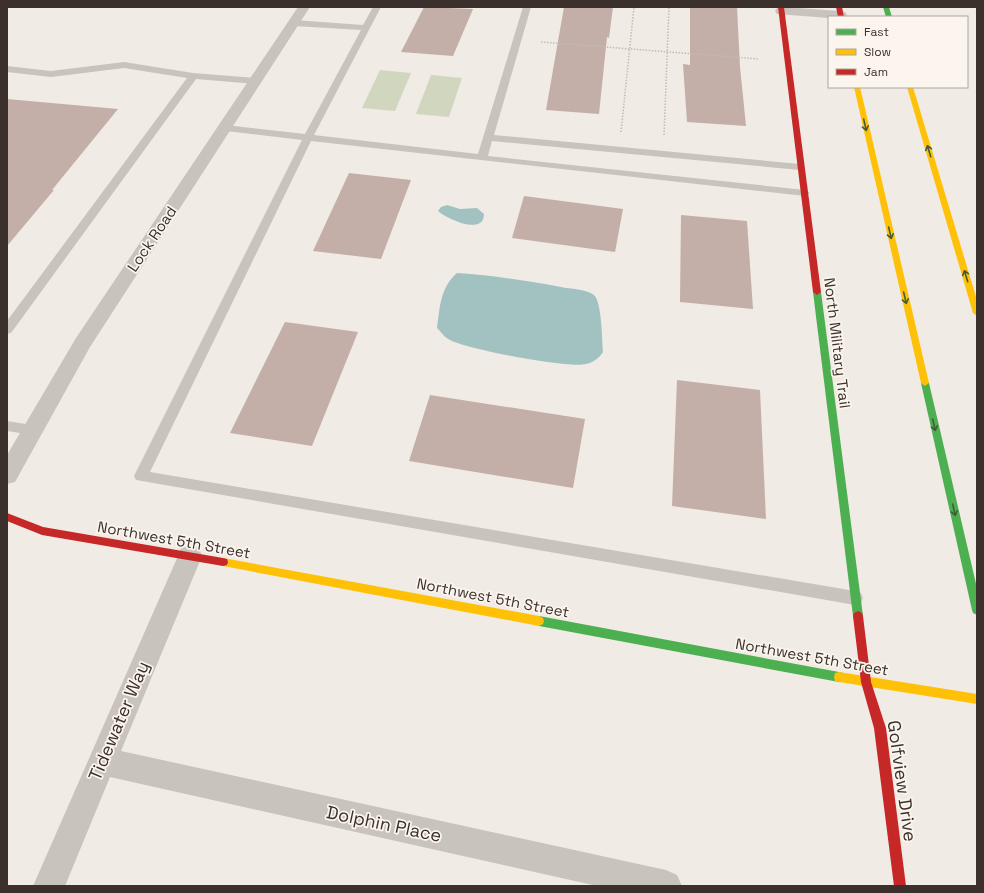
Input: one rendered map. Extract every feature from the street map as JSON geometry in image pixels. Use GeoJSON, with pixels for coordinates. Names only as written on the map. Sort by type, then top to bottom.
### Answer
{"type":"FeatureCollection","features":[{"type":"Feature","properties":{"kind":"street","name":"Lock Road"},"geometry":{"type":"LineString","coordinates":[[7,475],[83,343],[226,128],[304,7]]}},
{"type":"Feature","properties":{"kind":"street"},"geometry":{"type":"LineString","coordinates":[[782,9],[840,13]]}},
{"type":"Feature","properties":{"kind":"street","name":"North Military Trail"},"geometry":{"type":"LineString","coordinates":[[782,9],[800,168],[805,193],[810,249],[866,682]]}},
{"type":"Feature","properties":{"kind":"street"},"geometry":{"type":"LineString","coordinates":[[857,88],[977,610]]}},
{"type":"Feature","properties":{"kind":"street"},"geometry":{"type":"LineString","coordinates":[[910,88],[977,313]]}},
{"type":"Feature","properties":{"kind":"street","name":"Northwest 5th Street"},"geometry":{"type":"LineString","coordinates":[[8,515],[28,527],[42,532],[190,556],[866,682],[977,699]]}},
{"type":"Feature","properties":{"kind":"street","name":"Tidewater Way"},"geometry":{"type":"LineString","coordinates":[[49,886],[190,556]]}},
{"type":"Feature","properties":{"kind":"street","name":"Golfview Drive"},"geometry":{"type":"LineString","coordinates":[[866,682],[880,728],[900,886]]}},
{"type":"Feature","properties":{"kind":"street","name":"Dolphin Place"},"geometry":{"type":"LineString","coordinates":[[102,761],[666,886]]}},
{"type":"Feature","properties":{"kind":"lane"},"geometry":{"type":"LineString","coordinates":[[377,7],[308,137],[141,476],[855,598]]}},
{"type":"Feature","properties":{"kind":"lane"},"geometry":{"type":"LineString","coordinates":[[482,158],[527,7]]}},
{"type":"Feature","properties":{"kind":"lane"},"geometry":{"type":"LineString","coordinates":[[294,23],[366,28]]}},
{"type":"Feature","properties":{"kind":"lane"},"geometry":{"type":"LineString","coordinates":[[7,69],[51,74],[124,65],[193,76],[256,81]]}},
{"type":"Feature","properties":{"kind":"lane"},"geometry":{"type":"LineString","coordinates":[[7,330],[193,76]]}},
{"type":"Feature","properties":{"kind":"lane"},"geometry":{"type":"LineString","coordinates":[[226,128],[482,158],[805,193]]}},
{"type":"Feature","properties":{"kind":"lane"},"geometry":{"type":"LineString","coordinates":[[488,138],[800,168]]}},
{"type":"Feature","properties":{"kind":"lane"},"geometry":{"type":"LineString","coordinates":[[7,426],[33,430]]}},
{"type":"Feature","properties":{"kind":"path"},"geometry":{"type":"LineString","coordinates":[[621,134],[634,7]]}},
{"type":"Feature","properties":{"kind":"path"},"geometry":{"type":"LineString","coordinates":[[664,138],[670,7]]}},
{"type":"Feature","properties":{"kind":"path"},"geometry":{"type":"LineString","coordinates":[[541,42],[759,59]]}},
{"type":"Feature","properties":{"kind":"green space"},"geometry":{"type":"Polygon","coordinates":[[[380,70],[411,73],[395,111],[362,108],[380,70]]]}},
{"type":"Feature","properties":{"kind":"green space"},"geometry":{"type":"Polygon","coordinates":[[[431,75],[462,78],[449,117],[416,114],[431,75]]]}},
{"type":"Feature","properties":{"kind":"water"},"geometry":{"type":"Polygon","coordinates":[[[447,205],[460,209],[477,208],[484,214],[482,221],[478,224],[472,225],[464,224],[449,218],[438,211],[441,207],[447,205]]]}},
{"type":"Feature","properties":{"kind":"water"},"geometry":{"type":"Polygon","coordinates":[[[457,273],[509,278],[591,293],[597,299],[599,305],[603,352],[596,360],[586,364],[560,364],[496,353],[460,344],[448,339],[437,328],[439,313],[444,291],[451,279],[457,273]]]}},
{"type":"Feature","properties":{"kind":"building"},"geometry":{"type":"Polygon","coordinates":[[[424,7],[473,9],[453,56],[401,52],[424,7]]]}},
{"type":"Feature","properties":{"kind":"building"},"geometry":{"type":"Polygon","coordinates":[[[564,7],[613,7],[609,38],[607,37],[599,114],[546,110],[564,7]]]}},
{"type":"Feature","properties":{"kind":"building"},"geometry":{"type":"Polygon","coordinates":[[[690,7],[737,7],[740,67],[746,126],[687,122],[683,64],[690,65],[690,7]]]}},
{"type":"Feature","properties":{"kind":"building"},"geometry":{"type":"Polygon","coordinates":[[[7,99],[118,109],[52,190],[54,190],[7,246],[7,99]]]}},
{"type":"Feature","properties":{"kind":"building"},"geometry":{"type":"Polygon","coordinates":[[[349,173],[411,180],[381,259],[313,251],[349,173]]]}},
{"type":"Feature","properties":{"kind":"building"},"geometry":{"type":"Polygon","coordinates":[[[524,196],[623,209],[615,252],[512,238],[524,196]]]}},
{"type":"Feature","properties":{"kind":"building"},"geometry":{"type":"Polygon","coordinates":[[[681,215],[747,221],[753,309],[680,302],[681,215]]]}},
{"type":"Feature","properties":{"kind":"building"},"geometry":{"type":"Polygon","coordinates":[[[285,322],[358,332],[312,446],[230,433],[285,322]]]}},
{"type":"Feature","properties":{"kind":"building"},"geometry":{"type":"Polygon","coordinates":[[[677,380],[760,390],[766,519],[672,506],[677,380]]]}},
{"type":"Feature","properties":{"kind":"building"},"geometry":{"type":"Polygon","coordinates":[[[430,395],[585,419],[573,488],[409,461],[430,395]]]}},
{"type":"Feature","properties":{"kind":"traffic: fast"},"geometry":{"type":"LineString","coordinates":[[886,7],[889,16]]}},
{"type":"Feature","properties":{"kind":"traffic: fast"},"geometry":{"type":"LineString","coordinates":[[817,292],[858,616]]}},
{"type":"Feature","properties":{"kind":"traffic: fast"},"geometry":{"type":"LineString","coordinates":[[925,383],[977,610]]}},
{"type":"Feature","properties":{"kind":"traffic: fast"},"geometry":{"type":"LineString","coordinates":[[539,621],[839,677]]}},
{"type":"Feature","properties":{"kind":"traffic: slow"},"geometry":{"type":"LineString","coordinates":[[857,88],[925,383]]}},
{"type":"Feature","properties":{"kind":"traffic: slow"},"geometry":{"type":"LineString","coordinates":[[910,88],[977,313]]}},
{"type":"Feature","properties":{"kind":"traffic: slow"},"geometry":{"type":"LineString","coordinates":[[223,562],[539,621]]}},
{"type":"Feature","properties":{"kind":"traffic: slow"},"geometry":{"type":"LineString","coordinates":[[839,677],[977,699]]}},
{"type":"Feature","properties":{"kind":"traffic: jam"},"geometry":{"type":"LineString","coordinates":[[781,7],[817,292]]}},
{"type":"Feature","properties":{"kind":"traffic: jam"},"geometry":{"type":"LineString","coordinates":[[839,7],[841,16]]}},
{"type":"Feature","properties":{"kind":"traffic: jam"},"geometry":{"type":"LineString","coordinates":[[7,517],[42,531],[223,562]]}},
{"type":"Feature","properties":{"kind":"traffic: jam"},"geometry":{"type":"LineString","coordinates":[[858,616],[866,682],[880,728],[900,886]]}}]}
